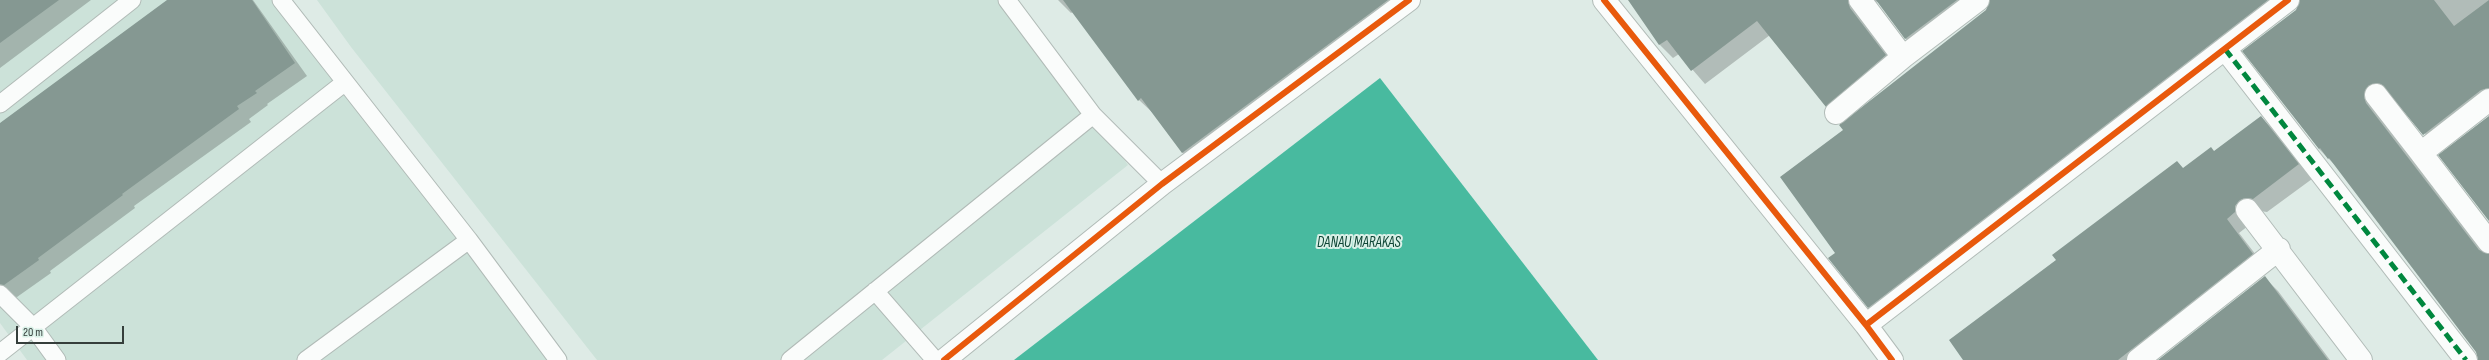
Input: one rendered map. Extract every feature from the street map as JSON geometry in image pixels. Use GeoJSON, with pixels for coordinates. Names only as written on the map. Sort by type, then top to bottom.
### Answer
{"type":"FeatureCollection","features":[{"type":"Feature","properties":{"kind":"street"},"geometry":{"type":"LineString","coordinates":[[944,360],[1162,184],[1409,0]]}},
{"type":"Feature","properties":{"kind":"street"},"geometry":{"type":"LineString","coordinates":[[1604,0],[1866,325],[1892,360]]}},
{"type":"Feature","properties":{"kind":"street"},"geometry":{"type":"LineString","coordinates":[[1860,0],[1903,57]]}},
{"type":"Feature","properties":{"kind":"street"},"geometry":{"type":"LineString","coordinates":[[1836,113],[1903,57],[1978,0]]}},
{"type":"Feature","properties":{"kind":"street"},"geometry":{"type":"LineString","coordinates":[[1866,325],[2288,0]]}},
{"type":"Feature","properties":{"kind":"street"},"geometry":{"type":"LineString","coordinates":[[2225,49],[2466,360]]}},
{"type":"Feature","properties":{"kind":"street"},"geometry":{"type":"LineString","coordinates":[[2376,95],[2489,242]]}},
{"type":"Feature","properties":{"kind":"street"},"geometry":{"type":"LineString","coordinates":[[2421,153],[2489,100]]}},
{"type":"Feature","properties":{"kind":"street"},"geometry":{"type":"LineString","coordinates":[[2247,210],[2279,249],[2361,360]]}},
{"type":"Feature","properties":{"kind":"street"},"geometry":{"type":"LineString","coordinates":[[2141,359],[2279,249]]}},
{"type":"Feature","properties":{"kind":"lane"},"geometry":{"type":"LineString","coordinates":[[0,104],[132,0]]}},
{"type":"Feature","properties":{"kind":"lane"},"geometry":{"type":"LineString","coordinates":[[281,0],[344,83],[469,240],[558,360]]}},
{"type":"Feature","properties":{"kind":"lane"},"geometry":{"type":"LineString","coordinates":[[1006,0],[1093,115],[1162,184]]}},
{"type":"Feature","properties":{"kind":"lane"},"geometry":{"type":"LineString","coordinates":[[0,353],[344,83]]}},
{"type":"Feature","properties":{"kind":"lane"},"geometry":{"type":"LineString","coordinates":[[790,360],[1093,115]]}},
{"type":"Feature","properties":{"kind":"lane"},"geometry":{"type":"LineString","coordinates":[[306,360],[469,240]]}},
{"type":"Feature","properties":{"kind":"lane"},"geometry":{"type":"LineString","coordinates":[[875,291],[935,360]]}},
{"type":"Feature","properties":{"kind":"lane"},"geometry":{"type":"LineString","coordinates":[[0,294],[33,327],[57,360]]}},
{"type":"Feature","properties":{"kind":"shaded area"},"geometry":{"type":"Polygon","coordinates":[[[0,0],[280,0],[559,360],[27,360],[0,323],[0,0]]]}},
{"type":"Feature","properties":{"kind":"shaded area"},"geometry":{"type":"Polygon","coordinates":[[[317,0],[1012,0],[1128,165],[882,360],[597,360],[351,47],[317,0]]]}},
{"type":"Feature","properties":{"kind":"water","name":"DANAU MARAKAS"},"geometry":{"type":"Polygon","coordinates":[[[1380,78],[1598,360],[1014,360],[1380,78]]]}},
{"type":"Feature","properties":{"kind":"building"},"geometry":{"type":"Polygon","coordinates":[[[0,0],[59,0],[0,43],[0,0]]]}},
{"type":"Feature","properties":{"kind":"building"},"geometry":{"type":"Polygon","coordinates":[[[167,0],[252,0],[295,63],[255,91],[257,93],[237,106],[239,109],[122,194],[123,195],[38,258],[39,260],[4,285],[0,284],[0,123],[167,0]]]}},
{"type":"Feature","properties":{"kind":"building"},"geometry":{"type":"Polygon","coordinates":[[[1063,0],[1388,0],[1182,153],[1141,98],[1138,101],[1063,0]]]}},
{"type":"Feature","properties":{"kind":"building"},"geometry":{"type":"Polygon","coordinates":[[[1628,0],[1848,0],[1850,8],[1886,55],[1826,107],[1757,21],[1691,71],[1667,40],[1659,45],[1628,0]]]}},
{"type":"Feature","properties":{"kind":"building"},"geometry":{"type":"Polygon","coordinates":[[[1876,0],[1957,0],[1905,39],[1876,0]]]}},
{"type":"Feature","properties":{"kind":"building"},"geometry":{"type":"Polygon","coordinates":[[[1990,0],[2268,0],[1868,308],[1828,258],[1835,253],[1780,177],[1843,130],[1839,125],[1986,10],[1990,0]]]}},
{"type":"Feature","properties":{"kind":"building"},"geometry":{"type":"Polygon","coordinates":[[[2300,0],[2434,0],[2454,26],[2489,0],[2489,88],[2481,90],[2423,135],[2381,84],[2369,85],[2364,96],[2366,103],[2479,250],[2489,254],[2489,360],[2478,360],[2476,352],[2329,158],[2328,159],[2320,148],[2319,149],[2242,51],[2296,10],[2300,0]]]}},
{"type":"Feature","properties":{"kind":"building"},"geometry":{"type":"Polygon","coordinates":[[[2261,116],[2299,164],[2253,199],[2246,198],[2240,200],[2235,206],[2235,212],[2227,219],[2253,254],[2118,360],[1963,360],[1949,340],[2056,260],[2052,255],[2177,161],[2183,168],[2211,147],[2214,151],[2261,116]]]}},
{"type":"Feature","properties":{"kind":"building"},"geometry":{"type":"Polygon","coordinates":[[[2489,116],[2489,221],[2438,155],[2489,116]]]}},
{"type":"Feature","properties":{"kind":"building"},"geometry":{"type":"Polygon","coordinates":[[[2265,276],[2328,360],[2158,360],[2265,276]]]}},
{"type":"Feature","properties":{"kind":"marked path"},"geometry":{"type":"LineString","coordinates":[[2225,49],[2466,360]]}},
{"type":"Feature","properties":{"kind":"cycle path"},"geometry":{"type":"LineString","coordinates":[[944,360],[1162,184],[1409,0]]}},
{"type":"Feature","properties":{"kind":"cycle path"},"geometry":{"type":"LineString","coordinates":[[1604,0],[1866,325],[1892,360]]}},
{"type":"Feature","properties":{"kind":"cycle path"},"geometry":{"type":"LineString","coordinates":[[1866,325],[2288,0]]}}]}
